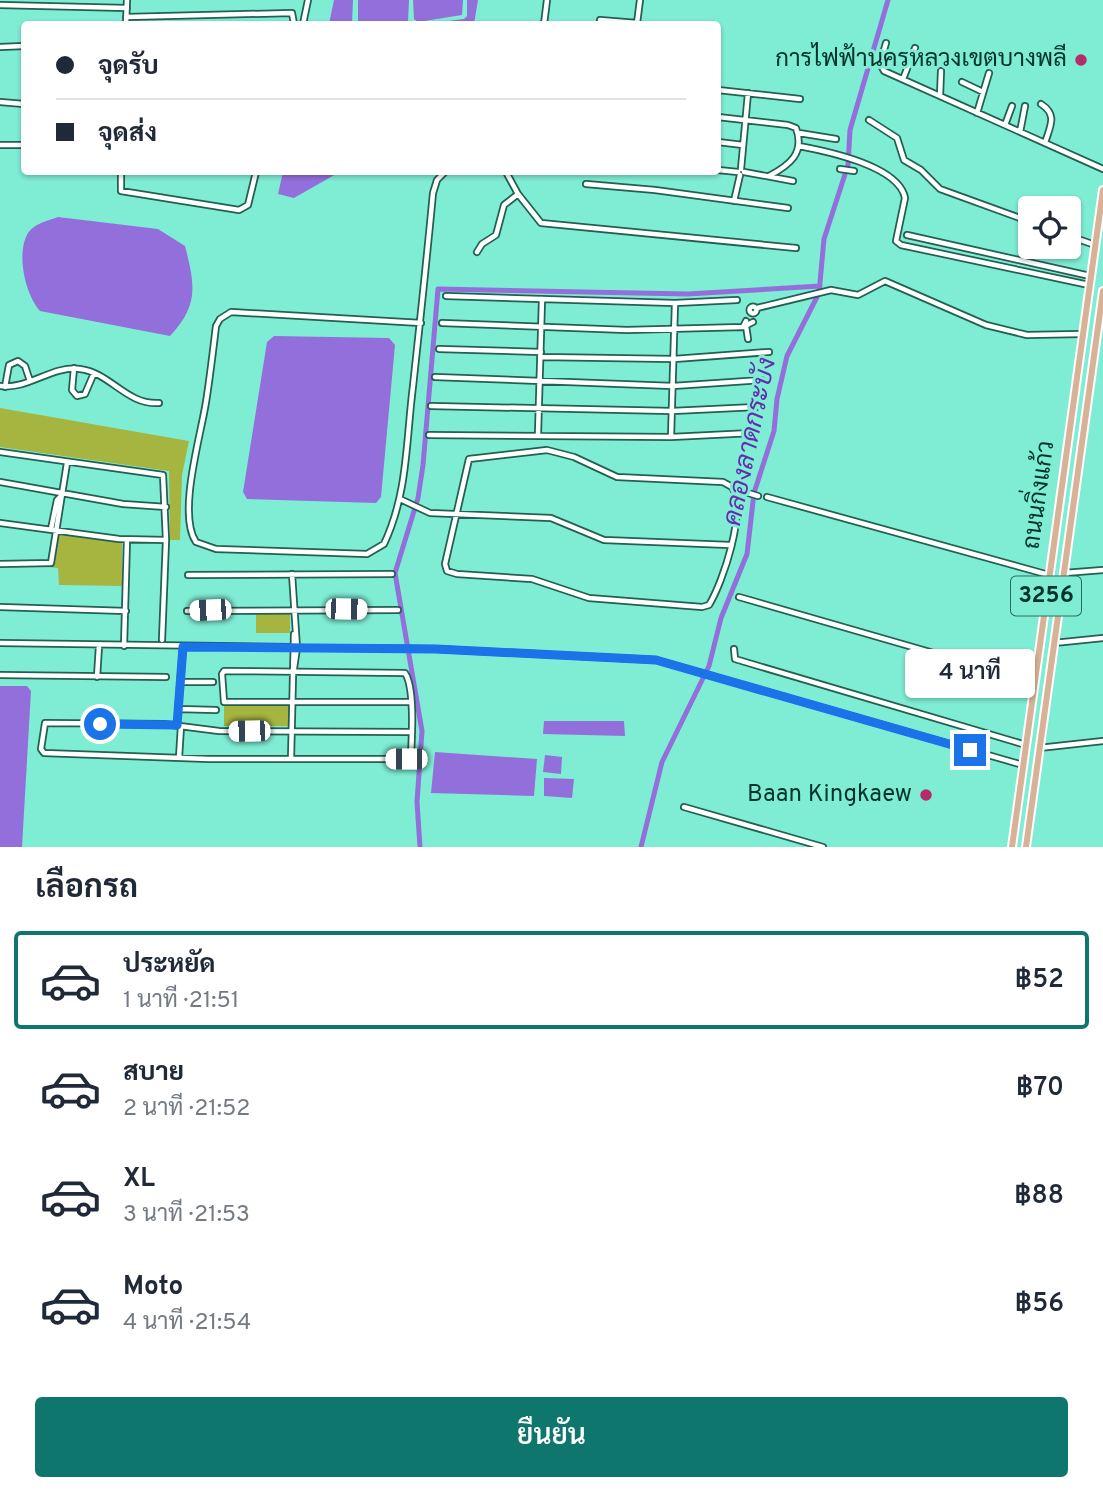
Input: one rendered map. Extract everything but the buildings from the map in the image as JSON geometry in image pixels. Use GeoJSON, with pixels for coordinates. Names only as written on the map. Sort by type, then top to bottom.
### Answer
{"type":"FeatureCollection","features":[{"type":"Feature","properties":{"kind":"main road","name":"ถนนกิ่งแก้ว"},"geometry":{"type":"LineString","coordinates":[[1012,847],[1103,190]]}},
{"type":"Feature","properties":{"kind":"main road","name":"ถนนกิ่งแก้ว"},"geometry":{"type":"LineString","coordinates":[[1026,847],[1103,291]]}},
{"type":"Feature","properties":{"kind":"main road"},"geometry":{"type":"LineString","coordinates":[[1080,344],[1095,346]]}},
{"type":"Feature","properties":{"kind":"street"},"geometry":{"type":"LineString","coordinates":[[117,0],[117,8]]}},
{"type":"Feature","properties":{"kind":"street"},"geometry":{"type":"LineString","coordinates":[[127,0],[126,18],[133,21]]}},
{"type":"Feature","properties":{"kind":"street"},"geometry":{"type":"LineString","coordinates":[[304,21],[308,0]]}},
{"type":"Feature","properties":{"kind":"street"},"geometry":{"type":"LineString","coordinates":[[544,21],[547,0]]}},
{"type":"Feature","properties":{"kind":"street"},"geometry":{"type":"LineString","coordinates":[[637,21],[640,0]]}},
{"type":"Feature","properties":{"kind":"street"},"geometry":{"type":"LineString","coordinates":[[0,5],[127,8]]}},
{"type":"Feature","properties":{"kind":"street"},"geometry":{"type":"LineString","coordinates":[[152,21],[292,13],[293,21]]}},
{"type":"Feature","properties":{"kind":"street"},"geometry":{"type":"LineString","coordinates":[[600,20],[609,21]]}},
{"type":"Feature","properties":{"kind":"street"},"geometry":{"type":"LineString","coordinates":[[886,43],[881,69],[1103,169]]}},
{"type":"Feature","properties":{"kind":"street"},"geometry":{"type":"LineString","coordinates":[[0,47],[21,46]]}},
{"type":"Feature","properties":{"kind":"street"},"geometry":{"type":"LineString","coordinates":[[903,79],[915,48]]}},
{"type":"Feature","properties":{"kind":"street"},"geometry":{"type":"LineString","coordinates":[[940,71],[940,96]]}},
{"type":"Feature","properties":{"kind":"street"},"geometry":{"type":"LineString","coordinates":[[977,113],[989,73]]}},
{"type":"Feature","properties":{"kind":"street"},"geometry":{"type":"LineString","coordinates":[[962,82],[983,92]]}},
{"type":"Feature","properties":{"kind":"street"},"geometry":{"type":"LineString","coordinates":[[721,90],[800,99]]}},
{"type":"Feature","properties":{"kind":"street"},"geometry":{"type":"LineString","coordinates":[[734,201],[741,172],[748,93]]}},
{"type":"Feature","properties":{"kind":"street"},"geometry":{"type":"LineString","coordinates":[[0,102],[21,104]]}},
{"type":"Feature","properties":{"kind":"street"},"geometry":{"type":"LineString","coordinates":[[1041,104],[1051,111],[1052,117],[1045,143]]}},
{"type":"Feature","properties":{"kind":"street"},"geometry":{"type":"LineString","coordinates":[[1005,125],[1012,106]]}},
{"type":"Feature","properties":{"kind":"street"},"geometry":{"type":"LineString","coordinates":[[1020,132],[1025,106]]}},
{"type":"Feature","properties":{"kind":"street"},"geometry":{"type":"LineString","coordinates":[[721,117],[788,125],[798,133],[836,139]]}},
{"type":"Feature","properties":{"kind":"street"},"geometry":{"type":"LineString","coordinates":[[869,120],[895,136],[904,160],[921,170],[940,189],[1018,217]]}},
{"type":"Feature","properties":{"kind":"street"},"geometry":{"type":"LineString","coordinates":[[769,176],[793,160],[799,146],[798,133]]}},
{"type":"Feature","properties":{"kind":"street"},"geometry":{"type":"LineString","coordinates":[[721,142],[743,145]]}},
{"type":"Feature","properties":{"kind":"street"},"geometry":{"type":"LineString","coordinates":[[0,145],[21,145]]}},
{"type":"Feature","properties":{"kind":"street"},"geometry":{"type":"LineString","coordinates":[[799,146],[861,160],[905,193],[896,241],[901,245],[1089,285]]}},
{"type":"Feature","properties":{"kind":"street"},"geometry":{"type":"LineString","coordinates":[[841,169],[853,171]]}},
{"type":"Feature","properties":{"kind":"street"},"geometry":{"type":"LineString","coordinates":[[721,170],[793,181]]}},
{"type":"Feature","properties":{"kind":"street"},"geometry":{"type":"LineString","coordinates":[[121,175],[121,191],[239,210],[248,205],[255,175]]}},
{"type":"Feature","properties":{"kind":"street"},"geometry":{"type":"LineString","coordinates":[[421,323],[231,312],[220,319],[216,326],[206,402],[192,475],[190,528],[199,546],[216,549],[367,554],[384,544],[406,475],[409,423],[421,323],[433,193],[437,180],[442,175]]}},
{"type":"Feature","properties":{"kind":"street"},"geometry":{"type":"LineString","coordinates":[[508,175],[518,194],[541,223],[796,248]]}},
{"type":"Feature","properties":{"kind":"street"},"geometry":{"type":"LineString","coordinates":[[586,184],[788,208]]}},
{"type":"Feature","properties":{"kind":"street"},"geometry":{"type":"LineString","coordinates":[[477,252],[482,244],[496,235],[504,205],[518,194]]}},
{"type":"Feature","properties":{"kind":"street"},"geometry":{"type":"LineString","coordinates":[[907,236],[1090,276]]}},
{"type":"Feature","properties":{"kind":"street"},"geometry":{"type":"LineString","coordinates":[[1081,240],[1095,245]]}},
{"type":"Feature","properties":{"kind":"street"},"geometry":{"type":"LineString","coordinates":[[442,323],[675,330],[750,319],[805,297],[831,290],[858,295],[885,281],[986,325],[1027,335],[1082,334]]}},
{"type":"Feature","properties":{"kind":"street"},"geometry":{"type":"LineString","coordinates":[[446,296],[675,303],[737,300]]}},
{"type":"Feature","properties":{"kind":"street"},"geometry":{"type":"LineString","coordinates":[[538,434],[542,299]]}},
{"type":"Feature","properties":{"kind":"street"},"geometry":{"type":"LineString","coordinates":[[671,438],[675,303]]}},
{"type":"Feature","properties":{"kind":"street"},"geometry":{"type":"LineString","coordinates":[[748,339],[750,319]]}},
{"type":"Feature","properties":{"kind":"street"},"geometry":{"type":"LineString","coordinates":[[439,349],[674,359],[769,352]]}},
{"type":"Feature","properties":{"kind":"street"},"geometry":{"type":"LineString","coordinates":[[30,381],[24,366],[18,361],[9,365],[2,386],[30,381],[74,368],[94,373],[136,400],[159,403]]}},
{"type":"Feature","properties":{"kind":"street"},"geometry":{"type":"LineString","coordinates":[[74,368],[72,390],[77,396],[85,394],[94,373]]}},
{"type":"Feature","properties":{"kind":"street"},"geometry":{"type":"LineString","coordinates":[[435,377],[673,386],[762,380]]}},
{"type":"Feature","properties":{"kind":"street"},"geometry":{"type":"LineString","coordinates":[[431,406],[672,411],[756,407]]}},
{"type":"Feature","properties":{"kind":"street"},"geometry":{"type":"LineString","coordinates":[[429,435],[508,437],[538,434],[671,438],[752,433]]}},
{"type":"Feature","properties":{"kind":"street"},"geometry":{"type":"LineString","coordinates":[[0,452],[67,463],[160,473],[165,480],[166,507],[162,640]]}},
{"type":"Feature","properties":{"kind":"street"},"geometry":{"type":"LineString","coordinates":[[558,452],[617,477],[729,484],[735,491],[737,501],[731,545],[712,601],[706,607],[589,598],[532,579],[449,573],[445,564],[456,513],[469,459],[558,452]]}},
{"type":"Feature","properties":{"kind":"street"},"geometry":{"type":"LineString","coordinates":[[0,564],[51,563],[54,529],[67,463]]}},
{"type":"Feature","properties":{"kind":"street"},"geometry":{"type":"LineString","coordinates":[[0,482],[61,495],[166,507]]}},
{"type":"Feature","properties":{"kind":"street"},"geometry":{"type":"LineString","coordinates":[[745,492],[758,496]]}},
{"type":"Feature","properties":{"kind":"street"},"geometry":{"type":"LineString","coordinates":[[767,497],[1049,575]]}},
{"type":"Feature","properties":{"kind":"street"},"geometry":{"type":"LineString","coordinates":[[400,499],[421,510],[541,516],[604,540],[731,545]]}},
{"type":"Feature","properties":{"kind":"street"},"geometry":{"type":"LineString","coordinates":[[0,523],[127,540],[166,540]]}},
{"type":"Feature","properties":{"kind":"street"},"geometry":{"type":"LineString","coordinates":[[124,646],[127,540]]}},
{"type":"Feature","properties":{"kind":"street"},"geometry":{"type":"LineString","coordinates":[[1064,573],[1103,570]]}},
{"type":"Feature","properties":{"kind":"street"},"geometry":{"type":"LineString","coordinates":[[291,759],[294,648],[292,574]]}},
{"type":"Feature","properties":{"kind":"street"},"geometry":{"type":"LineString","coordinates":[[188,576],[392,574]]}},
{"type":"Feature","properties":{"kind":"street"},"geometry":{"type":"LineString","coordinates":[[739,597],[1034,682]]}},
{"type":"Feature","properties":{"kind":"street"},"geometry":{"type":"LineString","coordinates":[[0,607],[126,611]]}},
{"type":"Feature","properties":{"kind":"street"},"geometry":{"type":"LineString","coordinates":[[187,611],[294,608],[398,610]]}},
{"type":"Feature","properties":{"kind":"street"},"geometry":{"type":"LineString","coordinates":[[1054,643],[1103,638]]}},
{"type":"Feature","properties":{"kind":"street"},"geometry":{"type":"LineString","coordinates":[[0,642],[99,646],[436,649],[656,660],[1023,765]]}},
{"type":"Feature","properties":{"kind":"street"},"geometry":{"type":"LineString","coordinates":[[97,677],[99,646]]}},
{"type":"Feature","properties":{"kind":"street"},"geometry":{"type":"LineString","coordinates":[[179,758],[178,709],[183,647]]}},
{"type":"Feature","properties":{"kind":"street"},"geometry":{"type":"LineString","coordinates":[[734,649],[735,659],[1026,746]]}},
{"type":"Feature","properties":{"kind":"street"},"geometry":{"type":"LineString","coordinates":[[411,702],[224,702],[224,671],[405,673],[411,702],[412,732],[411,754],[406,759],[179,758],[44,753],[41,749],[46,723],[179,726],[219,731],[412,732]]}},
{"type":"Feature","properties":{"kind":"street"},"geometry":{"type":"LineString","coordinates":[[0,675],[166,677]]}},
{"type":"Feature","properties":{"kind":"street"},"geometry":{"type":"LineString","coordinates":[[180,682],[213,682]]}},
{"type":"Feature","properties":{"kind":"street"},"geometry":{"type":"LineString","coordinates":[[178,709],[216,710]]}},
{"type":"Feature","properties":{"kind":"street"},"geometry":{"type":"LineString","coordinates":[[1040,748],[1103,741]]}},
{"type":"Feature","properties":{"kind":"street"},"geometry":{"type":"LineString","coordinates":[[684,807],[824,847]]}},
{"type":"Feature","properties":{"kind":"green space"},"geometry":{"type":"Polygon","coordinates":[[[0,408],[189,441],[182,475],[180,540],[170,540],[169,471],[0,447],[0,408]]]}},
{"type":"Feature","properties":{"kind":"green space"},"geometry":{"type":"Polygon","coordinates":[[[58,533],[122,543],[122,586],[59,585],[58,568],[47,567],[54,563],[58,533]]]}},
{"type":"Feature","properties":{"kind":"green space"},"geometry":{"type":"Polygon","coordinates":[[[256,609],[290,609],[290,633],[256,633],[256,609]]]}},
{"type":"Feature","properties":{"kind":"green space"},"geometry":{"type":"Polygon","coordinates":[[[289,703],[289,726],[224,726],[224,704],[289,703]]]}},
{"type":"Feature","properties":{"kind":"shaded area"},"geometry":{"type":"Polygon","coordinates":[[[334,0],[353,0],[352,21],[330,21],[334,0]]]}},
{"type":"Feature","properties":{"kind":"shaded area"},"geometry":{"type":"Polygon","coordinates":[[[358,0],[409,0],[408,21],[358,21],[358,0]]]}},
{"type":"Feature","properties":{"kind":"shaded area"},"geometry":{"type":"Polygon","coordinates":[[[413,0],[463,0],[462,15],[424,21],[414,19],[413,0]]]}},
{"type":"Feature","properties":{"kind":"shaded area"},"geometry":{"type":"Polygon","coordinates":[[[467,0],[478,0],[474,21],[448,21],[464,19],[467,16],[467,0]]]}},
{"type":"Feature","properties":{"kind":"shaded area"},"geometry":{"type":"Polygon","coordinates":[[[282,175],[334,175],[294,198],[278,194],[282,175]]]}},
{"type":"Feature","properties":{"kind":"shaded area"},"geometry":{"type":"Polygon","coordinates":[[[58,217],[158,229],[185,246],[191,272],[192,294],[186,314],[170,336],[40,311],[24,276],[23,246],[32,229],[58,217]]]}},
{"type":"Feature","properties":{"kind":"shaded area"},"geometry":{"type":"Polygon","coordinates":[[[274,336],[389,338],[395,345],[381,497],[376,503],[247,499],[243,492],[267,342],[274,336]]]}},
{"type":"Feature","properties":{"kind":"shaded area"},"geometry":{"type":"Polygon","coordinates":[[[0,686],[27,686],[31,691],[22,847],[0,847],[0,686]]]}},
{"type":"Feature","properties":{"kind":"shaded area"},"geometry":{"type":"Polygon","coordinates":[[[544,721],[624,721],[625,736],[543,734],[544,721]]]}},
{"type":"Feature","properties":{"kind":"shaded area"},"geometry":{"type":"Polygon","coordinates":[[[435,752],[537,759],[534,796],[431,793],[435,752]]]}},
{"type":"Feature","properties":{"kind":"shaded area"},"geometry":{"type":"Polygon","coordinates":[[[545,755],[562,757],[561,774],[543,772],[545,755]]]}},
{"type":"Feature","properties":{"kind":"shaded area"},"geometry":{"type":"Polygon","coordinates":[[[544,778],[574,779],[572,798],[544,796],[544,778]]]}},
{"type":"Feature","properties":{"kind":"waterway","name":"คลองลาดกระบัง"},"geometry":{"type":"LineString","coordinates":[[641,847],[662,762],[709,666],[721,618],[747,554],[754,493],[774,431],[777,399],[787,356],[819,293],[824,239],[848,165],[850,130],[888,0]]}},
{"type":"Feature","properties":{"kind":"waterway"},"geometry":{"type":"LineString","coordinates":[[420,847],[417,802],[422,731],[395,573],[418,498],[423,465],[438,289],[688,294],[820,286]]}},
{"type":"Feature","properties":{"kind":"place","name":"การไฟฟ้านครหลวงเขตบางพลี"},"geometry":{"type":"Point","coordinates":[1081,60]}},
{"type":"Feature","properties":{"kind":"place","name":"Baan Kingkaew"},"geometry":{"type":"Point","coordinates":[926,795]}},
{"type":"Feature","properties":{"kind":"route"},"geometry":{"type":"LineString","coordinates":[[100,724],[177,725],[183,647],[436,649],[656,660],[970,750]]}}]}
